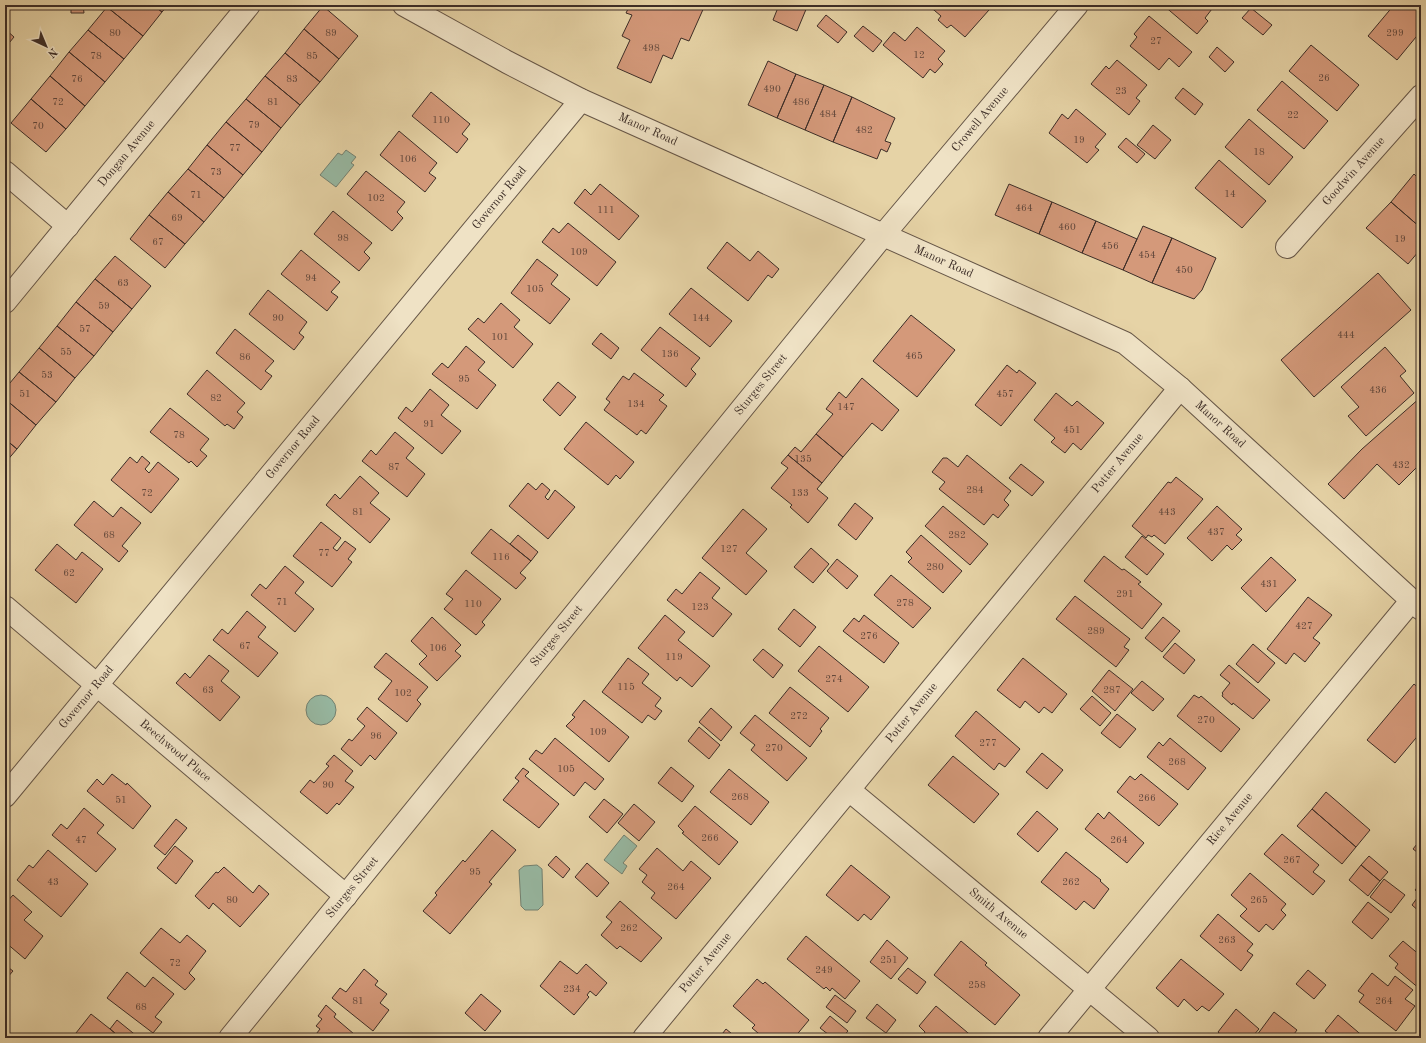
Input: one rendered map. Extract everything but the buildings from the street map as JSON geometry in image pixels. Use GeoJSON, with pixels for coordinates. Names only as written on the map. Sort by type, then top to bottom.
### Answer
{"type":"FeatureCollection","features":[{"type":"Feature","properties":{"kind":"street","name":"Dongan Avenue"},"geometry":{"type":"LineString","coordinates":[[5,302],[249,5]]}},
{"type":"Feature","properties":{"kind":"street","name":"Manor Road"},"geometry":{"type":"LineString","coordinates":[[404,5],[507,62],[581,100],[1126,343],[1180,388],[1417,605]]}},
{"type":"Feature","properties":{"kind":"street","name":"Crowell Avenue"},"geometry":{"type":"LineString","coordinates":[[884,234],[1078,5]]}},
{"type":"Feature","properties":{"kind":"street","name":"Goodwin Avenue"},"geometry":{"type":"LineString","coordinates":[[1287,247],[1421,96]]}},
{"type":"Feature","properties":{"kind":"street","name":"Governor Road"},"geometry":{"type":"LineString","coordinates":[[5,796],[581,100]]}},
{"type":"Feature","properties":{"kind":"street"},"geometry":{"type":"LineString","coordinates":[[5,172],[68,226]]}},
{"type":"Feature","properties":{"kind":"street","name":"Sturges Street"},"geometry":{"type":"LineString","coordinates":[[230,1038],[884,234]]}},
{"type":"Feature","properties":{"kind":"street","name":"Potter Avenue"},"geometry":{"type":"LineString","coordinates":[[644,1038],[1180,388]]}},
{"type":"Feature","properties":{"kind":"street","name":"Rice Avenue"},"geometry":{"type":"LineString","coordinates":[[1049,1038],[1417,605]]}},
{"type":"Feature","properties":{"kind":"street","name":"Beechwood Place"},"geometry":{"type":"LineString","coordinates":[[5,607],[346,896]]}},
{"type":"Feature","properties":{"kind":"street","name":"Smith Avenue"},"geometry":{"type":"LineString","coordinates":[[849,790],[1148,1038]]}},
{"type":"Feature","properties":{"kind":"shaded area"},"geometry":{"type":"Polygon","coordinates":[[[346,150],[356,157],[351,163],[354,165],[336,187],[320,175],[338,153],[342,155],[346,150]]]}},
{"type":"Feature","properties":{"kind":"shaded area"},"geometry":{"type":"Polygon","coordinates":[[[321,695],[332,699],[336,710],[332,721],[321,725],[310,721],[306,710],[310,699],[321,695]]]}},
{"type":"Feature","properties":{"kind":"shaded area"},"geometry":{"type":"Polygon","coordinates":[[[624,835],[637,846],[623,863],[627,866],[622,874],[604,860],[624,835]]]}},
{"type":"Feature","properties":{"kind":"shaded area"},"geometry":{"type":"Polygon","coordinates":[[[537,865],[542,869],[543,905],[538,910],[525,910],[521,906],[519,870],[524,866],[537,865]]]}}]}
